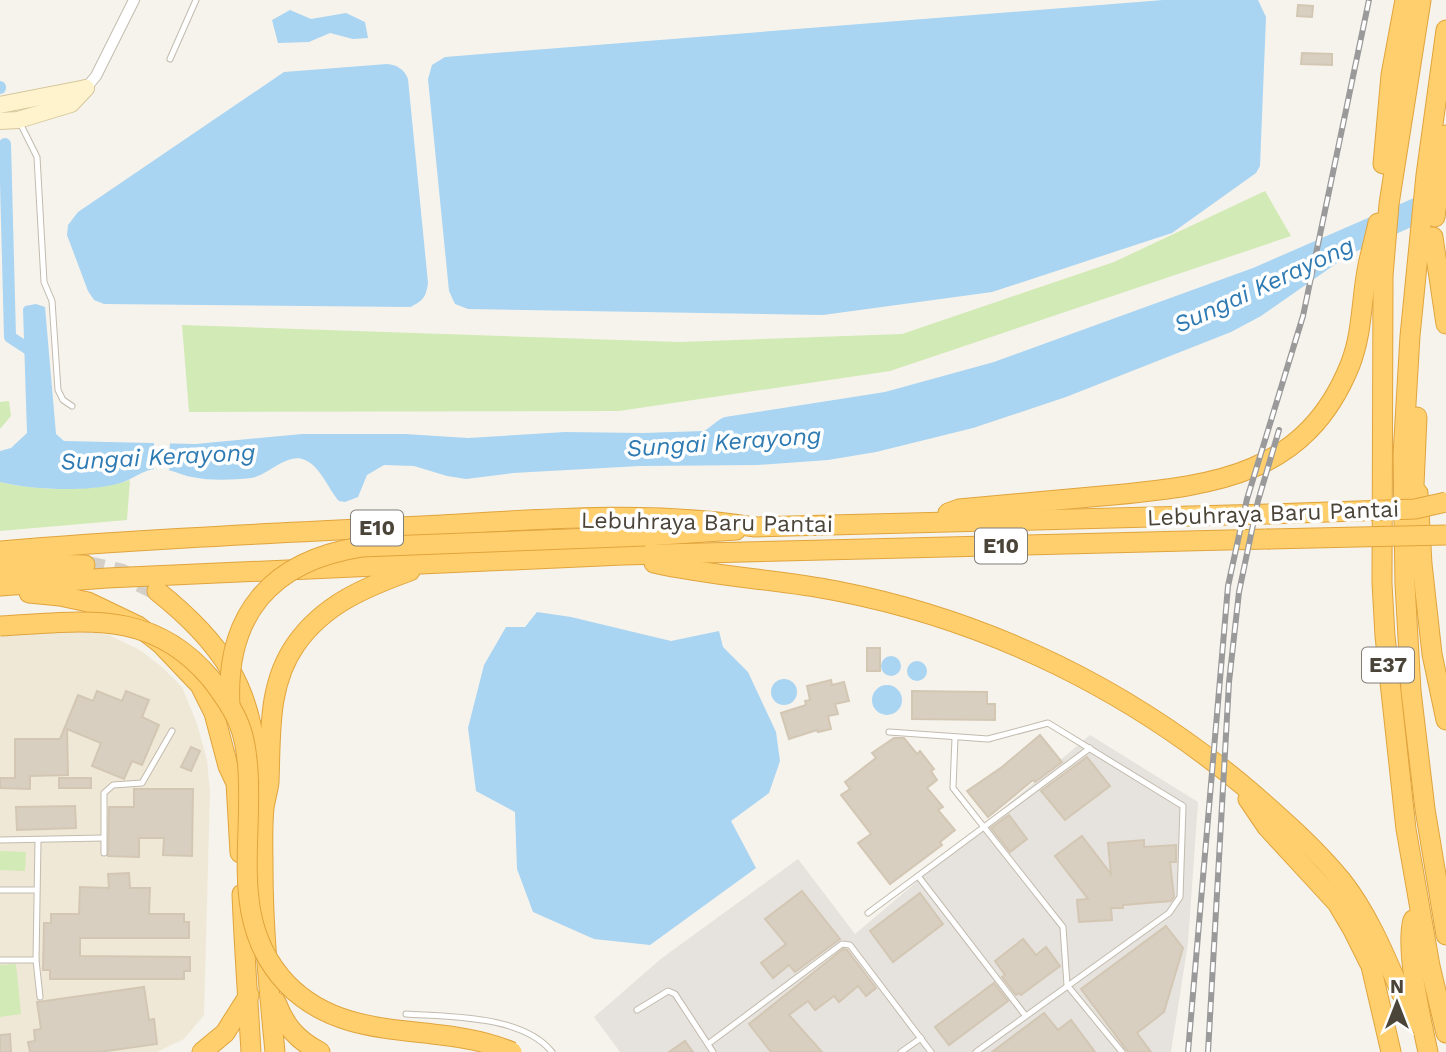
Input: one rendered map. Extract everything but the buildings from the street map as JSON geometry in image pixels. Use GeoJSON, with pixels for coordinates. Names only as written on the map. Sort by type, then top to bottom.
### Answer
{"type":"FeatureCollection","features":[{"type":"Feature","properties":{"kind":"highway","name":"E37"},"geometry":{"type":"LineString","coordinates":[[1383,215],[1391,75],[1405,0]]}},
{"type":"Feature","properties":{"kind":"highway","name":"E37"},"geometry":{"type":"LineString","coordinates":[[1421,0],[1375,273],[1381,427],[1382,583],[1385,636],[1406,829],[1430,966],[1446,1033]]}},
{"type":"Feature","properties":{"kind":"highway","name":"E37"},"geometry":{"type":"LineString","coordinates":[[1446,30],[1426,176],[1429,240],[1404,414],[1403,455],[1405,584],[1416,735],[1432,857],[1446,935]]}},
{"type":"Feature","properties":{"kind":"highway"},"geometry":{"type":"LineString","coordinates":[[1405,584],[1416,467],[1418,379],[1429,240],[1446,135]]}},
{"type":"Feature","properties":{"kind":"highway"},"geometry":{"type":"LineString","coordinates":[[1429,240],[1446,324]]}},
{"type":"Feature","properties":{"kind":"highway"},"geometry":{"type":"LineString","coordinates":[[920,523],[959,509],[1177,489],[1228,478],[1269,460],[1310,428],[1340,387],[1357,344],[1375,273]]}},
{"type":"Feature","properties":{"kind":"highway"},"geometry":{"type":"LineString","coordinates":[[1416,467],[1422,564],[1432,654],[1446,720]]}},
{"type":"Feature","properties":{"kind":"highway"},"geometry":{"type":"LineString","coordinates":[[1415,509],[1446,502]]}},
{"type":"Feature","properties":{"kind":"highway"},"geometry":{"type":"LineString","coordinates":[[1415,509],[1446,515]]}},
{"type":"Feature","properties":{"kind":"highway","name":"Lebuhraya Baru Pantai"},"geometry":{"type":"LineString","coordinates":[[0,551],[127,541],[641,516],[712,520],[754,527],[1415,509]]}},
{"type":"Feature","properties":{"kind":"highway"},"geometry":{"type":"LineString","coordinates":[[251,1052],[249,994],[243,943],[236,752],[229,677],[243,621],[260,597],[295,568],[341,550],[361,547],[720,533],[754,527]]}},
{"type":"Feature","properties":{"kind":"highway","name":"E10"},"geometry":{"type":"LineString","coordinates":[[623,555],[1446,535]]}},
{"type":"Feature","properties":{"kind":"highway"},"geometry":{"type":"LineString","coordinates":[[623,555],[673,567],[836,590],[909,608],[1022,649],[1085,677],[1157,720],[1234,778],[1290,826],[1342,881],[1369,922],[1399,990],[1423,1029]]}},
{"type":"Feature","properties":{"kind":"highway","name":"Lebuhraya Baru Pantai"},"geometry":{"type":"LineString","coordinates":[[0,586],[107,578],[623,555]]}},
{"type":"Feature","properties":{"kind":"highway"},"geometry":{"type":"LineString","coordinates":[[0,568],[45,564],[85,565]]}},
{"type":"Feature","properties":{"kind":"highway"},"geometry":{"type":"LineString","coordinates":[[275,1052],[264,929],[264,808],[269,787],[273,699],[285,663],[295,644],[321,616],[350,595],[427,565]]}},
{"type":"Feature","properties":{"kind":"highway"},"geometry":{"type":"LineString","coordinates":[[157,591],[196,624],[214,644],[237,684],[252,724],[258,785],[264,808]]}},
{"type":"Feature","properties":{"kind":"highway"},"geometry":{"type":"LineString","coordinates":[[0,595],[30,593],[88,602],[138,626],[161,644],[200,685],[214,713],[236,783]]}},
{"type":"Feature","properties":{"kind":"highway"},"geometry":{"type":"LineString","coordinates":[[0,626],[113,622],[163,639],[189,656],[221,692],[239,723],[246,752],[249,786],[247,888],[250,914],[267,958],[287,984],[321,1010],[345,1021],[377,1029],[471,1040],[512,1052]]}},
{"type":"Feature","properties":{"kind":"highway"},"geometry":{"type":"LineString","coordinates":[[1234,778],[1267,827],[1337,903],[1353,930],[1371,967],[1391,1052]]}},
{"type":"Feature","properties":{"kind":"highway"},"geometry":{"type":"LineString","coordinates":[[1418,902],[1411,927],[1413,969],[1428,1052]]}},
{"type":"Feature","properties":{"kind":"highway"},"geometry":{"type":"LineString","coordinates":[[269,985],[286,1027],[308,1046],[320,1052]]}},
{"type":"Feature","properties":{"kind":"highway"},"geometry":{"type":"LineString","coordinates":[[202,1052],[225,1033],[249,994]]}},
{"type":"Feature","properties":{"kind":"main road"},"geometry":{"type":"LineString","coordinates":[[0,105],[86,88]]}},
{"type":"Feature","properties":{"kind":"main road"},"geometry":{"type":"LineString","coordinates":[[0,121],[18,120],[71,104],[86,88]]}},
{"type":"Feature","properties":{"kind":"street"},"geometry":{"type":"LineString","coordinates":[[86,88],[96,75],[134,0]]}},
{"type":"Feature","properties":{"kind":"lane"},"geometry":{"type":"LineString","coordinates":[[170,58],[196,0]]}},
{"type":"Feature","properties":{"kind":"lane"},"geometry":{"type":"LineString","coordinates":[[18,120],[37,157],[44,282],[52,300],[58,390],[62,400],[72,406]]}},
{"type":"Feature","properties":{"kind":"lane"},"geometry":{"type":"LineString","coordinates":[[888,732],[988,739],[1048,723],[1183,806],[1180,897],[1170,913],[976,1052]]}},
{"type":"Feature","properties":{"kind":"lane"},"geometry":{"type":"LineString","coordinates":[[104,853],[104,793],[113,785],[142,783],[172,731]]}},
{"type":"Feature","properties":{"kind":"lane"},"geometry":{"type":"LineString","coordinates":[[956,738],[953,788],[1063,927],[1067,985],[1122,1052]]}},
{"type":"Feature","properties":{"kind":"lane"},"geometry":{"type":"LineString","coordinates":[[868,913],[1090,748]]}},
{"type":"Feature","properties":{"kind":"lane"},"geometry":{"type":"LineString","coordinates":[[0,839],[104,838]]}},
{"type":"Feature","properties":{"kind":"lane"},"geometry":{"type":"LineString","coordinates":[[38,840],[36,960],[40,997]]}},
{"type":"Feature","properties":{"kind":"lane"},"geometry":{"type":"LineString","coordinates":[[918,876],[1025,1015]]}},
{"type":"Feature","properties":{"kind":"lane"},"geometry":{"type":"LineString","coordinates":[[0,890],[36,890]]}},
{"type":"Feature","properties":{"kind":"lane"},"geometry":{"type":"LineString","coordinates":[[708,1044],[842,944],[850,945],[932,1052]]}},
{"type":"Feature","properties":{"kind":"lane"},"geometry":{"type":"LineString","coordinates":[[0,960],[36,960]]}},
{"type":"Feature","properties":{"kind":"lane"},"geometry":{"type":"LineString","coordinates":[[637,1010],[668,991],[675,994],[713,1052]]}},
{"type":"Feature","properties":{"kind":"lane"},"geometry":{"type":"LineString","coordinates":[[406,1014],[482,1020],[510,1026],[546,1043],[552,1052]]}},
{"type":"Feature","properties":{"kind":"lane"},"geometry":{"type":"LineString","coordinates":[[901,1052],[921,1038]]}},
{"type":"Feature","properties":{"kind":"shaded area"},"geometry":{"type":"Polygon","coordinates":[[[74,630],[109,635],[140,650],[162,667],[182,687],[197,724],[207,760],[210,792],[204,1015],[184,1039],[157,1052],[0,1052],[0,634],[74,630]]]}},
{"type":"Feature","properties":{"kind":"shaded area"},"geometry":{"type":"Polygon","coordinates":[[[1090,735],[1198,802],[1188,943],[1171,1052],[620,1052],[594,1017],[662,958],[798,859],[855,934],[1090,735]]]}},
{"type":"Feature","properties":{"kind":"green space"},"geometry":{"type":"Polygon","coordinates":[[[1265,191],[1291,236],[890,371],[619,411],[189,412],[182,325],[680,342],[902,334],[1114,262],[1265,191]]]}},
{"type":"Feature","properties":{"kind":"green space"},"geometry":{"type":"Polygon","coordinates":[[[9,401],[11,416],[0,429],[0,402],[9,401]]]}},
{"type":"Feature","properties":{"kind":"green space"},"geometry":{"type":"Polygon","coordinates":[[[130,480],[127,520],[0,531],[0,482],[66,489],[100,487],[130,480]]]}},
{"type":"Feature","properties":{"kind":"green space"},"geometry":{"type":"Polygon","coordinates":[[[0,851],[26,852],[25,871],[0,870],[0,851]]]}},
{"type":"Feature","properties":{"kind":"green space"},"geometry":{"type":"Polygon","coordinates":[[[16,964],[21,1014],[0,1017],[0,965],[16,964]]]}},
{"type":"Feature","properties":{"kind":"water"},"geometry":{"type":"Polygon","coordinates":[[[1163,0],[1258,0],[1266,17],[1260,166],[1256,173],[1172,233],[992,292],[823,315],[468,309],[455,304],[449,291],[428,79],[432,65],[445,57],[1163,0]]]}},
{"type":"Feature","properties":{"kind":"water"},"geometry":{"type":"Polygon","coordinates":[[[290,10],[311,19],[346,13],[365,22],[368,38],[353,39],[330,33],[309,42],[278,43],[272,20],[290,10]]]}},
{"type":"Feature","properties":{"kind":"water"},"geometry":{"type":"Polygon","coordinates":[[[387,64],[400,68],[408,79],[428,283],[421,300],[410,307],[104,304],[94,300],[67,235],[68,225],[78,212],[284,72],[387,64]]]}},
{"type":"Feature","properties":{"kind":"water","name":"Sungai Kerayong"},"geometry":{"type":"Polygon","coordinates":[[[1446,184],[1446,212],[1350,254],[1261,316],[1231,332],[1066,397],[973,428],[876,452],[828,460],[757,465],[640,466],[513,473],[466,479],[414,466],[384,465],[367,475],[358,497],[345,502],[339,501],[311,463],[298,458],[244,479],[207,479],[156,469],[104,487],[43,488],[0,482],[0,451],[11,448],[27,433],[25,306],[36,304],[45,307],[56,434],[64,441],[196,444],[302,434],[405,434],[468,438],[565,432],[704,431],[725,417],[885,392],[994,362],[1253,268],[1446,184]]]}},
{"type":"Feature","properties":{"kind":"water"},"geometry":{"type":"Polygon","coordinates":[[[537,612],[571,617],[671,641],[719,631],[723,647],[748,672],[776,732],[780,761],[769,793],[731,821],[756,868],[650,945],[594,939],[533,912],[517,869],[515,812],[476,791],[468,728],[484,665],[506,627],[525,627],[537,612]]]}},
{"type":"Feature","properties":{"kind":"water"},"geometry":{"type":"Polygon","coordinates":[[[891,656],[898,659],[901,666],[898,673],[891,676],[884,673],[881,666],[884,659],[891,656]]]}},
{"type":"Feature","properties":{"kind":"water"},"geometry":{"type":"Polygon","coordinates":[[[917,661],[924,664],[927,671],[924,678],[917,681],[910,678],[907,671],[910,664],[917,661]]]}},
{"type":"Feature","properties":{"kind":"water"},"geometry":{"type":"Polygon","coordinates":[[[784,679],[793,683],[797,692],[793,701],[784,705],[775,701],[771,692],[775,683],[784,679]]]}},
{"type":"Feature","properties":{"kind":"water"},"geometry":{"type":"Polygon","coordinates":[[[887,685],[893,686],[901,694],[901,706],[893,714],[887,715],[881,714],[873,706],[872,700],[873,694],[881,686],[887,685]]]}},
{"type":"Feature","properties":{"kind":"pier"},"geometry":{"type":"Polygon","coordinates":[[[154,438],[170,439],[169,473],[154,472],[154,438]]]}},
{"type":"Feature","properties":{"kind":"waterway"},"geometry":{"type":"LineString","coordinates":[[5,144],[10,337],[36,354]]}},
{"type":"Feature","properties":{"kind":"tunnel"},"geometry":{"type":"LineString","coordinates":[[85,565],[121,573],[157,591]]}},
{"type":"Feature","properties":{"kind":"railway"},"geometry":{"type":"LineString","coordinates":[[1188,1052],[1228,586],[1247,499],[1303,316],[1369,0]]}},
{"type":"Feature","properties":{"kind":"railway"},"geometry":{"type":"LineString","coordinates":[[1208,1052],[1229,682],[1239,592],[1258,501],[1279,430]]}}]}
